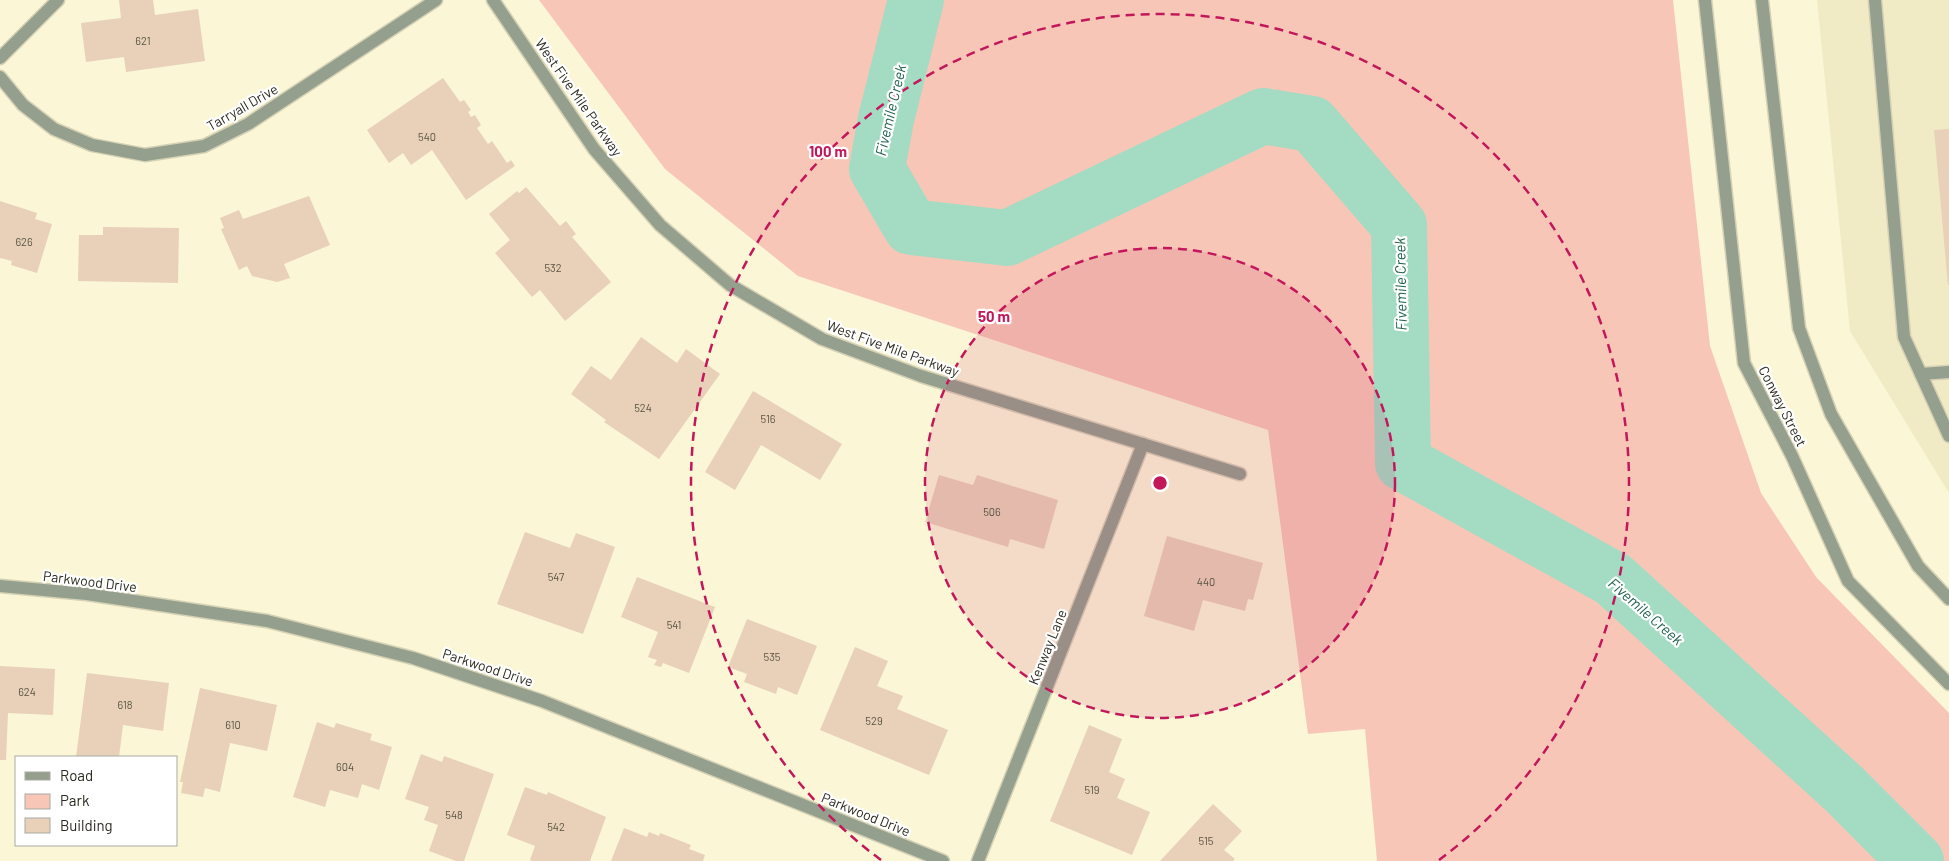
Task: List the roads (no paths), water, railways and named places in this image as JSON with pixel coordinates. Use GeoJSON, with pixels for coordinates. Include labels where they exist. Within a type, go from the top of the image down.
{"type":"FeatureCollection","features":[{"type":"Feature","properties":{"kind":"street"},"geometry":{"type":"LineString","coordinates":[[0,58],[58,0]]}},
{"type":"Feature","properties":{"kind":"street","name":"Tarryall Drive"},"geometry":{"type":"LineString","coordinates":[[0,77],[23,105],[54,129],[92,145],[145,154],[204,146],[248,124],[436,0]]}},
{"type":"Feature","properties":{"kind":"street","name":"West Five Mile Parkway"},"geometry":{"type":"LineString","coordinates":[[493,0],[594,149],[660,224],[730,285],[822,339],[921,376],[1240,474]]}},
{"type":"Feature","properties":{"kind":"street","name":"Conway Street"},"geometry":{"type":"LineString","coordinates":[[1705,0],[1744,363],[1792,456],[1848,581],[1949,684]]}},
{"type":"Feature","properties":{"kind":"street"},"geometry":{"type":"LineString","coordinates":[[1762,0],[1799,328],[1831,414],[1918,566],[1949,599]]}},
{"type":"Feature","properties":{"kind":"street"},"geometry":{"type":"LineString","coordinates":[[1875,0],[1904,337],[1949,436]]}},
{"type":"Feature","properties":{"kind":"street"},"geometry":{"type":"LineString","coordinates":[[1921,374],[1949,372]]}},
{"type":"Feature","properties":{"kind":"street","name":"Kenway Lane"},"geometry":{"type":"LineString","coordinates":[[978,861],[1144,444]]}},
{"type":"Feature","properties":{"kind":"street","name":"Parkwood Drive"},"geometry":{"type":"LineString","coordinates":[[0,586],[87,594],[268,621],[412,658],[542,701],[943,861]]}},
{"type":"Feature","properties":{"kind":"waterway","name":"Fivemile Creek"},"geometry":{"type":"LineString","coordinates":[[916,0],[886,119],[877,169],[911,227],[1007,238],[1263,116],[1312,124],[1399,225],[1403,463],[1613,579],[1844,789],[1916,861]]}}]}
